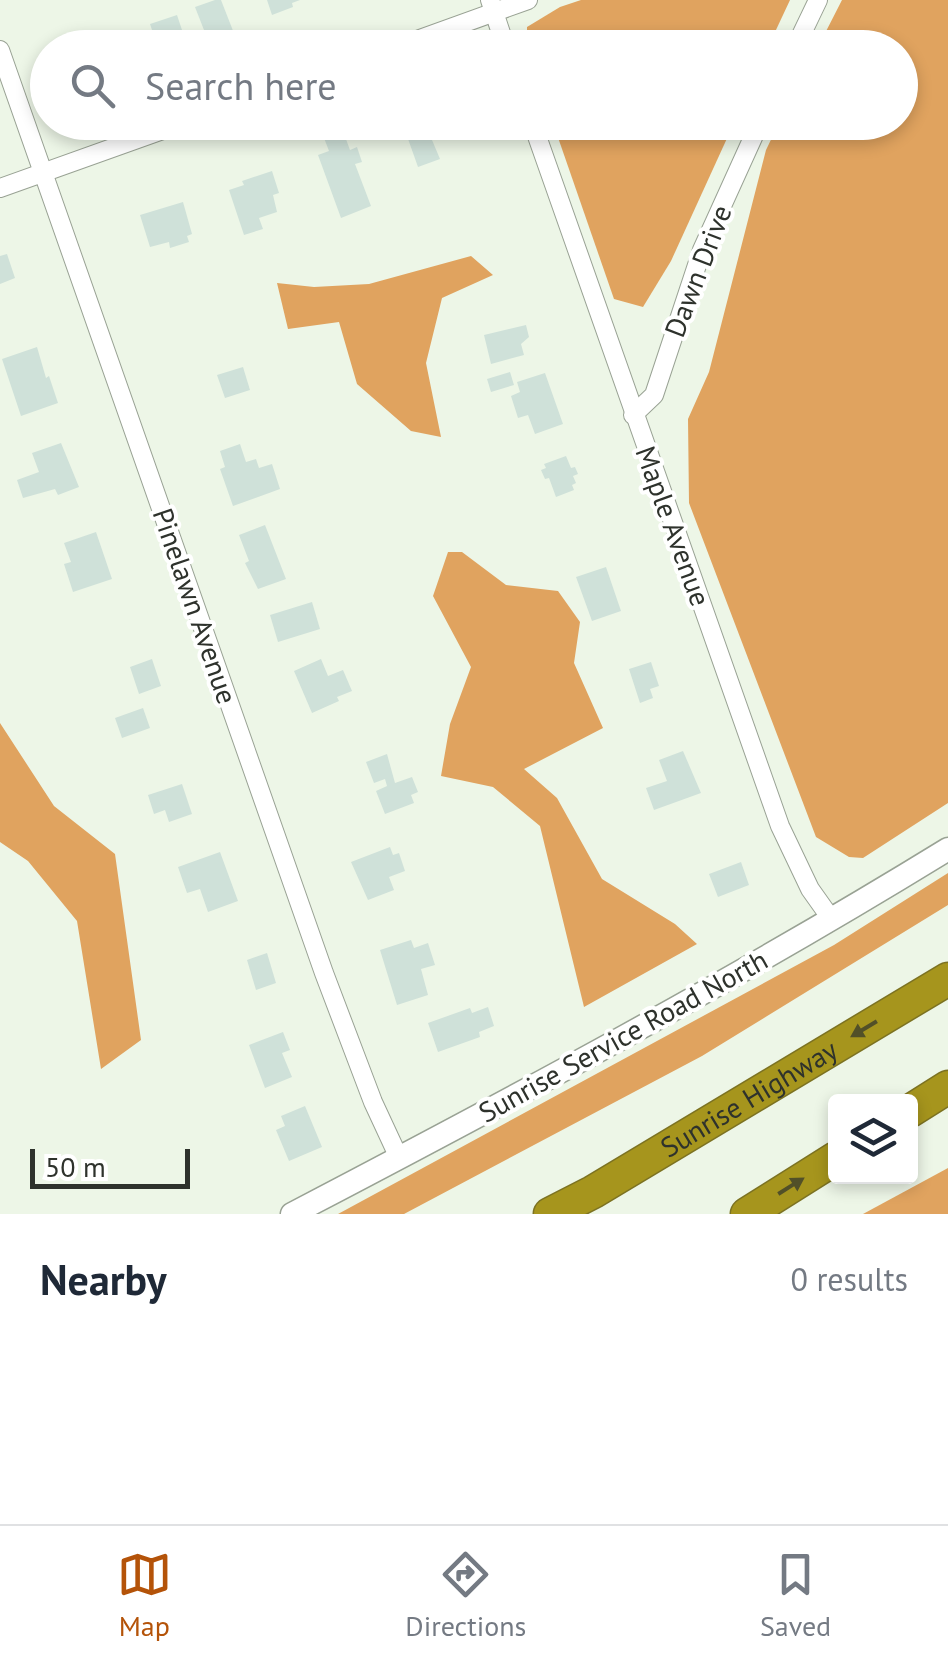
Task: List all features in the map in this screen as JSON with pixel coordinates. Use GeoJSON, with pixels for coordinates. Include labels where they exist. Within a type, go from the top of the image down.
{"type":"FeatureCollection","features":[{"type":"Feature","properties":{"kind":"highway","name":"Sunrise Highway"},"geometry":{"type":"LineString","coordinates":[[550,1214],[948,979]]}},
{"type":"Feature","properties":{"kind":"highway"},"geometry":{"type":"LineString","coordinates":[[918,1106],[948,1087]]}},
{"type":"Feature","properties":{"kind":"highway"},"geometry":{"type":"LineString","coordinates":[[747,1214],[828,1163]]}},
{"type":"Feature","properties":{"kind":"street"},"geometry":{"type":"LineString","coordinates":[[437,30],[492,6],[528,0]]}},
{"type":"Feature","properties":{"kind":"street"},"geometry":{"type":"LineString","coordinates":[[804,30],[818,0]]}},
{"type":"Feature","properties":{"kind":"street"},"geometry":{"type":"LineString","coordinates":[[492,6],[500,30]]}},
{"type":"Feature","properties":{"kind":"street","name":"Pinelawn Avenue"},"geometry":{"type":"LineString","coordinates":[[0,50],[30,134]]}},
{"type":"Feature","properties":{"kind":"street","name":"Pinelawn Avenue"},"geometry":{"type":"LineString","coordinates":[[32,140],[324,974],[399,1158]]}},
{"type":"Feature","properties":{"kind":"street"},"geometry":{"type":"LineString","coordinates":[[0,188],[135,140]]}},
{"type":"Feature","properties":{"kind":"street","name":"Maple Avenue"},"geometry":{"type":"LineString","coordinates":[[538,140],[780,826],[810,889],[832,920]]}},
{"type":"Feature","properties":{"kind":"street","name":"Dawn Drive"},"geometry":{"type":"LineString","coordinates":[[633,415],[654,395],[702,250],[752,140]]}},
{"type":"Feature","properties":{"kind":"street","name":"Sunrise Service Road North"},"geometry":{"type":"LineString","coordinates":[[292,1214],[832,920],[948,849]]}},
{"type":"Feature","properties":{"kind":"shaded area"},"geometry":{"type":"Polygon","coordinates":[[[581,0],[790,0],[776,30],[527,30],[560,7],[581,0]]]}},
{"type":"Feature","properties":{"kind":"shaded area"},"geometry":{"type":"Polygon","coordinates":[[[842,0],[948,0],[948,803],[863,858],[849,857],[816,837],[689,503],[688,419],[709,372],[771,140],[918,140],[918,30],[827,30],[842,0]]]}},
{"type":"Feature","properties":{"kind":"shaded area"},"geometry":{"type":"Polygon","coordinates":[[[559,140],[726,140],[671,261],[643,307],[614,299],[559,140]]]}},
{"type":"Feature","properties":{"kind":"shaded area"},"geometry":{"type":"Polygon","coordinates":[[[471,256],[493,275],[442,298],[426,363],[441,437],[411,431],[357,384],[339,322],[288,329],[277,283],[314,287],[369,284],[471,256]]]}},
{"type":"Feature","properties":{"kind":"shaded area"},"geometry":{"type":"Polygon","coordinates":[[[448,552],[462,552],[506,585],[558,591],[580,622],[574,663],[603,728],[524,769],[557,798],[602,879],[675,924],[697,944],[584,1007],[540,826],[493,787],[441,776],[450,724],[471,667],[433,596],[448,552]]]}},
{"type":"Feature","properties":{"kind":"shaded area"},"geometry":{"type":"Polygon","coordinates":[[[0,723],[54,806],[115,854],[141,1040],[101,1069],[77,921],[28,861],[0,842],[0,723]]]}},
{"type":"Feature","properties":{"kind":"shaded area"},"geometry":{"type":"Polygon","coordinates":[[[948,873],[948,905],[702,1056],[404,1214],[338,1214],[834,945],[948,873]]]}},
{"type":"Feature","properties":{"kind":"shaded area"},"geometry":{"type":"Polygon","coordinates":[[[948,1168],[948,1214],[863,1214],[948,1168]]]}},
{"type":"Feature","properties":{"kind":"building"},"geometry":{"type":"Polygon","coordinates":[[[221,0],[233,30],[204,30],[195,7],[221,0]]]}},
{"type":"Feature","properties":{"kind":"building"},"geometry":{"type":"Polygon","coordinates":[[[267,0],[300,0],[272,15],[267,0]]]}},
{"type":"Feature","properties":{"kind":"building"},"geometry":{"type":"Polygon","coordinates":[[[177,15],[182,30],[152,30],[150,24],[177,15]]]}},
{"type":"Feature","properties":{"kind":"building"},"geometry":{"type":"Polygon","coordinates":[[[325,140],[346,140],[350,150],[357,147],[362,162],[355,164],[371,206],[341,218],[318,155],[329,151],[325,140]]]}},
{"type":"Feature","properties":{"kind":"building"},"geometry":{"type":"Polygon","coordinates":[[[408,140],[432,140],[440,159],[418,167],[408,140]]]}},
{"type":"Feature","properties":{"kind":"building"},"geometry":{"type":"Polygon","coordinates":[[[272,171],[279,193],[273,195],[277,212],[259,218],[263,229],[244,235],[229,190],[272,171]]]}},
{"type":"Feature","properties":{"kind":"building"},"geometry":{"type":"Polygon","coordinates":[[[183,202],[192,234],[187,236],[189,242],[170,248],[169,242],[150,247],[140,215],[183,202]]]}},
{"type":"Feature","properties":{"kind":"building"},"geometry":{"type":"Polygon","coordinates":[[[7,254],[15,278],[0,284],[0,256],[7,254]]]}},
{"type":"Feature","properties":{"kind":"building"},"geometry":{"type":"Polygon","coordinates":[[[526,325],[529,337],[521,344],[524,355],[491,364],[484,335],[526,325]]]}},
{"type":"Feature","properties":{"kind":"building"},"geometry":{"type":"Polygon","coordinates":[[[37,347],[58,403],[21,416],[2,359],[37,347]]]}},
{"type":"Feature","properties":{"kind":"building"},"geometry":{"type":"Polygon","coordinates":[[[243,367],[250,390],[225,398],[217,375],[243,367]]]}},
{"type":"Feature","properties":{"kind":"building"},"geometry":{"type":"Polygon","coordinates":[[[510,372],[514,385],[491,392],[487,379],[510,372]]]}},
{"type":"Feature","properties":{"kind":"building"},"geometry":{"type":"Polygon","coordinates":[[[545,373],[563,424],[535,434],[528,415],[518,418],[511,396],[520,392],[517,382],[545,373]]]}},
{"type":"Feature","properties":{"kind":"building"},"geometry":{"type":"Polygon","coordinates":[[[61,443],[79,487],[58,495],[55,489],[23,498],[17,480],[39,472],[32,453],[61,443]]]}},
{"type":"Feature","properties":{"kind":"building"},"geometry":{"type":"Polygon","coordinates":[[[240,444],[246,462],[256,459],[259,468],[272,464],[280,489],[233,506],[220,469],[225,467],[220,451],[240,444]]]}},
{"type":"Feature","properties":{"kind":"building"},"geometry":{"type":"Polygon","coordinates":[[[566,456],[578,474],[573,476],[576,483],[572,485],[574,490],[556,497],[549,478],[545,479],[541,470],[546,468],[544,464],[566,456]]]}},
{"type":"Feature","properties":{"kind":"building"},"geometry":{"type":"Polygon","coordinates":[[[265,525],[286,579],[258,589],[245,563],[249,561],[239,535],[265,525]]]}},
{"type":"Feature","properties":{"kind":"building"},"geometry":{"type":"Polygon","coordinates":[[[96,532],[112,579],[73,592],[64,564],[71,562],[64,543],[96,532]]]}},
{"type":"Feature","properties":{"kind":"building"},"geometry":{"type":"Polygon","coordinates":[[[606,567],[621,611],[592,621],[576,577],[606,567]]]}},
{"type":"Feature","properties":{"kind":"building"},"geometry":{"type":"Polygon","coordinates":[[[312,602],[320,629],[278,642],[270,615],[312,602]]]}},
{"type":"Feature","properties":{"kind":"building"},"geometry":{"type":"Polygon","coordinates":[[[152,659],[161,686],[139,694],[130,667],[152,659]]]}},
{"type":"Feature","properties":{"kind":"building"},"geometry":{"type":"Polygon","coordinates":[[[321,659],[328,676],[343,670],[352,691],[312,713],[294,671],[321,659]]]}},
{"type":"Feature","properties":{"kind":"building"},"geometry":{"type":"Polygon","coordinates":[[[651,662],[659,686],[650,689],[653,698],[640,703],[629,669],[651,662]]]}},
{"type":"Feature","properties":{"kind":"building"},"geometry":{"type":"Polygon","coordinates":[[[143,708],[150,728],[122,738],[115,718],[143,708]]]}},
{"type":"Feature","properties":{"kind":"building"},"geometry":{"type":"Polygon","coordinates":[[[683,751],[701,793],[654,810],[646,788],[667,781],[659,760],[683,751]]]}},
{"type":"Feature","properties":{"kind":"building"},"geometry":{"type":"Polygon","coordinates":[[[387,754],[395,783],[412,777],[418,792],[411,795],[414,803],[385,814],[376,791],[387,786],[385,779],[374,783],[366,762],[387,754]]]}},
{"type":"Feature","properties":{"kind":"building"},"geometry":{"type":"Polygon","coordinates":[[[182,784],[192,814],[169,822],[165,810],[154,814],[148,795],[182,784]]]}},
{"type":"Feature","properties":{"kind":"building"},"geometry":{"type":"Polygon","coordinates":[[[390,847],[393,855],[399,853],[405,871],[389,877],[394,890],[368,900],[351,862],[390,847]]]}},
{"type":"Feature","properties":{"kind":"building"},"geometry":{"type":"Polygon","coordinates":[[[220,852],[238,901],[208,912],[200,889],[187,893],[178,867],[220,852]]]}},
{"type":"Feature","properties":{"kind":"building"},"geometry":{"type":"Polygon","coordinates":[[[741,862],[749,885],[718,897],[709,874],[741,862]]]}},
{"type":"Feature","properties":{"kind":"building"},"geometry":{"type":"Polygon","coordinates":[[[411,940],[414,948],[428,943],[435,965],[421,969],[428,995],[397,1005],[380,950],[411,940]]]}},
{"type":"Feature","properties":{"kind":"building"},"geometry":{"type":"Polygon","coordinates":[[[267,953],[276,983],[256,990],[247,960],[267,953]]]}},
{"type":"Feature","properties":{"kind":"building"},"geometry":{"type":"Polygon","coordinates":[[[488,1007],[494,1026],[479,1032],[480,1037],[438,1052],[428,1023],[470,1008],[472,1013],[488,1007]]]}},
{"type":"Feature","properties":{"kind":"building"},"geometry":{"type":"Polygon","coordinates":[[[283,1032],[290,1050],[282,1053],[292,1077],[265,1088],[249,1045],[283,1032]]]}},
{"type":"Feature","properties":{"kind":"building"},"geometry":{"type":"Polygon","coordinates":[[[305,1106],[322,1147],[289,1161],[276,1130],[285,1126],[281,1116],[305,1106]]]}}]}
